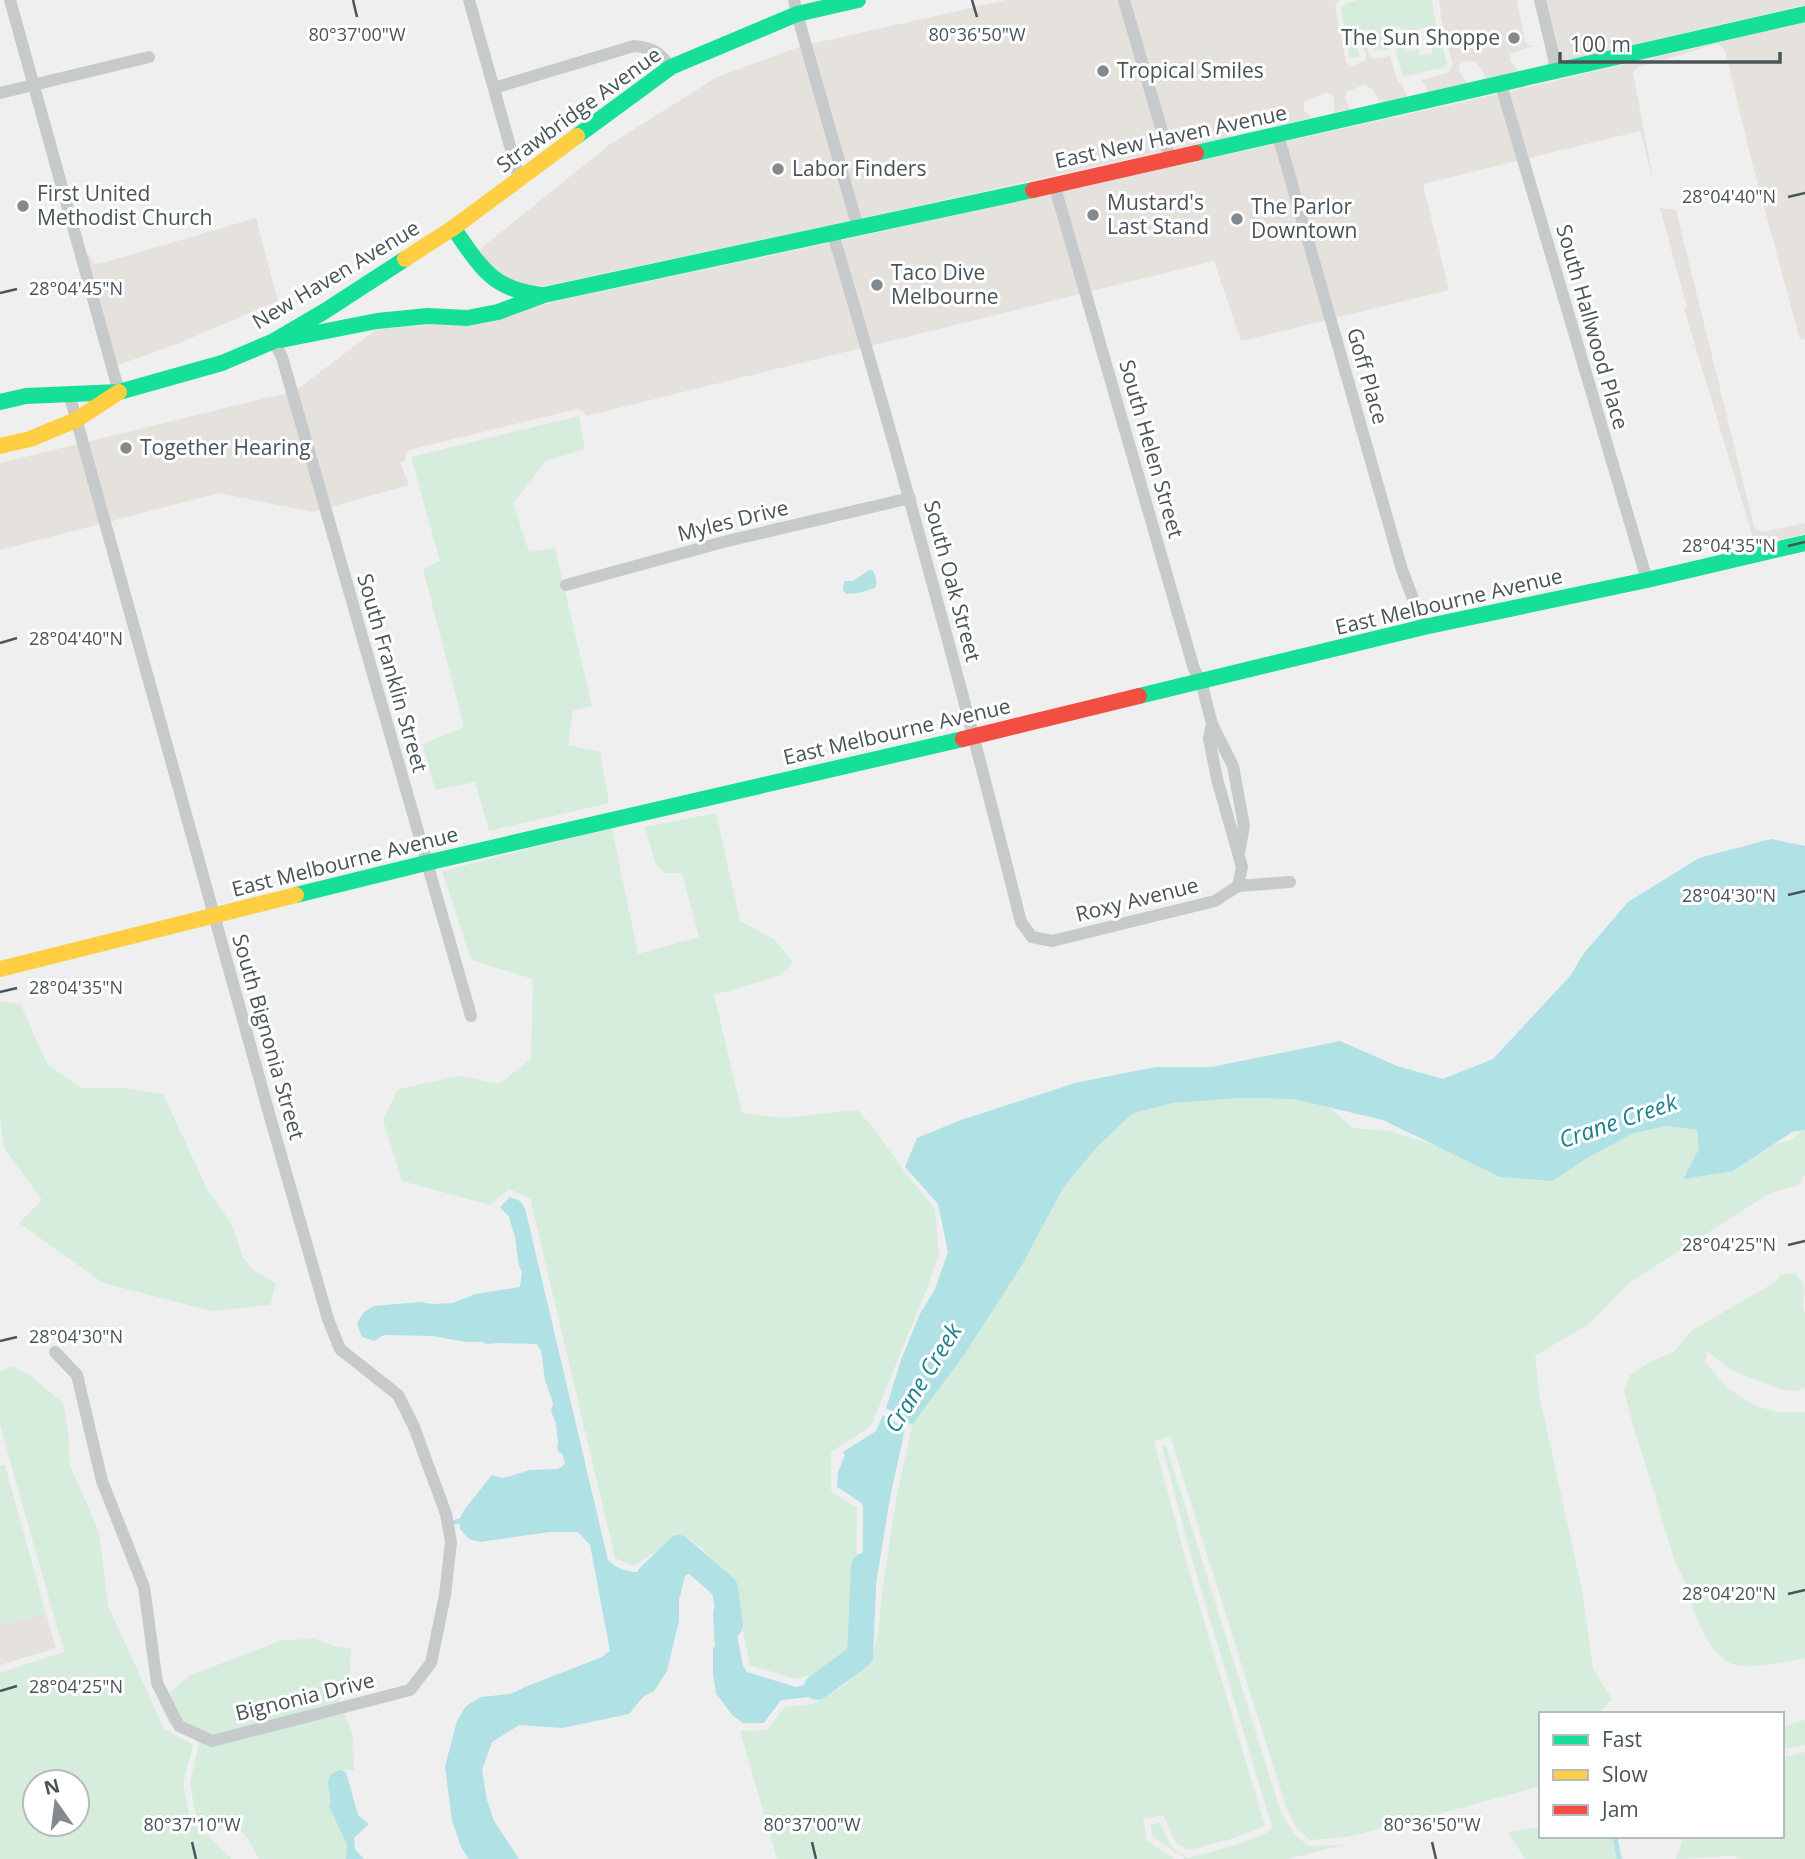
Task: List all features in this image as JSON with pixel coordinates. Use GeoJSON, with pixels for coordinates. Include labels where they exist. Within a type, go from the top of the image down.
{"type":"FeatureCollection","features":[{"type":"Feature","properties":{"kind":"street"},"geometry":{"type":"LineString","coordinates":[[10,0],[118,392]]}},
{"type":"Feature","properties":{"kind":"street"},"geometry":{"type":"LineString","coordinates":[[470,0],[519,178]]}},
{"type":"Feature","properties":{"kind":"street","name":"Strawbridge Avenue"},"geometry":{"type":"LineString","coordinates":[[453,228],[671,67],[796,7],[858,0]]}},
{"type":"Feature","properties":{"kind":"street"},"geometry":{"type":"LineString","coordinates":[[1124,0],[1170,159]]}},
{"type":"Feature","properties":{"kind":"street"},"geometry":{"type":"LineString","coordinates":[[1540,0],[1557,71]]}},
{"type":"Feature","properties":{"kind":"street"},"geometry":{"type":"LineString","coordinates":[[796,7],[858,228]]}},
{"type":"Feature","properties":{"kind":"street","name":"East New Haven Avenue"},"geometry":{"type":"LineString","coordinates":[[274,341],[377,321],[428,316],[467,318],[498,312],[544,295],[1278,135],[1805,14]]}},
{"type":"Feature","properties":{"kind":"street"},"geometry":{"type":"LineString","coordinates":[[494,88],[634,46],[648,47],[660,53],[671,67]]}},
{"type":"Feature","properties":{"kind":"street"},"geometry":{"type":"LineString","coordinates":[[0,93],[149,57]]}},
{"type":"Feature","properties":{"kind":"street","name":"South Hallwood Place"},"geometry":{"type":"LineString","coordinates":[[1501,85],[1647,580]]}},
{"type":"Feature","properties":{"kind":"street","name":"Goff Place"},"geometry":{"type":"LineString","coordinates":[[1278,135],[1402,570],[1424,626]]}},
{"type":"Feature","properties":{"kind":"street","name":"South Helen Street"},"geometry":{"type":"LineString","coordinates":[[1054,184],[1194,669],[1201,681],[1212,724],[1209,738],[1217,779],[1242,867],[1238,886]]}},
{"type":"Feature","properties":{"kind":"street","name":"East New Haven Avenue"},"geometry":{"type":"LineString","coordinates":[[453,228],[487,274],[518,292],[544,295]]}},
{"type":"Feature","properties":{"kind":"street","name":"New Haven Avenue"},"geometry":{"type":"LineString","coordinates":[[0,402],[26,396],[118,392],[222,363],[274,341],[453,228]]}},
{"type":"Feature","properties":{"kind":"street","name":"South Oak Street"},"geometry":{"type":"LineString","coordinates":[[833,234],[910,498],[1021,922],[1032,937]]}},
{"type":"Feature","properties":{"kind":"street","name":"South Franklin Street"},"geometry":{"type":"LineString","coordinates":[[274,341],[282,357],[471,1016]]}},
{"type":"Feature","properties":{"kind":"street","name":"New Haven Avenue"},"geometry":{"type":"LineString","coordinates":[[0,446],[30,439],[76,420],[118,392]]}},
{"type":"Feature","properties":{"kind":"street","name":"South Bignonia Street"},"geometry":{"type":"LineString","coordinates":[[69,393],[329,1321],[340,1349],[398,1395],[414,1427],[446,1514],[451,1542],[447,1582],[430,1663]]}},
{"type":"Feature","properties":{"kind":"street","name":"Myles Drive"},"geometry":{"type":"LineString","coordinates":[[565,584],[727,541],[910,498]]}},
{"type":"Feature","properties":{"kind":"street","name":"East Melbourne Avenue"},"geometry":{"type":"LineString","coordinates":[[0,969],[426,863],[974,736],[1424,626],[1647,580],[1805,542]]}},
{"type":"Feature","properties":{"kind":"street","name":"Roxy Avenue"},"geometry":{"type":"LineString","coordinates":[[1032,937],[1052,941],[1215,901],[1238,886],[1290,882]]}},
{"type":"Feature","properties":{"kind":"street","name":"Bignonia Drive"},"geometry":{"type":"LineString","coordinates":[[55,1352],[77,1375],[102,1481],[144,1587],[157,1683],[178,1726],[212,1741],[410,1690],[430,1663]]}},
{"type":"Feature","properties":{"kind":"shaded area"},"geometry":{"type":"Polygon","coordinates":[[[1006,0],[1339,0],[1335,6],[1346,63],[1352,66],[1365,61],[1361,37],[1364,37],[1370,57],[1375,59],[1390,56],[1398,82],[1402,84],[1407,97],[1379,103],[1371,88],[1364,85],[1346,92],[1345,98],[1350,110],[1334,113],[1334,98],[1325,93],[1304,102],[1304,110],[1312,118],[1270,127],[1260,113],[1253,111],[1227,119],[1226,127],[1233,136],[543,286],[519,284],[506,277],[492,268],[479,250],[609,145],[717,77],[802,46],[1006,0]]]}},
{"type":"Feature","properties":{"kind":"shaded area"},"geometry":{"type":"Polygon","coordinates":[[[1439,0],[1517,0],[1525,41],[1534,46],[1511,53],[1510,61],[1519,72],[1485,79],[1475,61],[1463,62],[1459,71],[1467,83],[1427,92],[1421,80],[1448,73],[1453,65],[1439,0]]]}},
{"type":"Feature","properties":{"kind":"shaded area"},"geometry":{"type":"Polygon","coordinates":[[[1540,0],[1805,0],[1805,5],[1546,65],[1548,60],[1540,0]]]}},
{"type":"Feature","properties":{"kind":"shaded area"},"geometry":{"type":"Polygon","coordinates":[[[1805,22],[1805,339],[1800,340],[1725,50],[1716,44],[1637,68],[1633,72],[1654,183],[1640,131],[1423,184],[1449,290],[1241,341],[1214,261],[586,416],[583,411],[577,409],[409,450],[405,461],[400,462],[409,485],[313,512],[219,493],[0,550],[0,463],[295,391],[377,329],[429,325],[468,326],[552,302],[835,242],[1503,93],[1805,22]]]}},
{"type":"Feature","properties":{"kind":"shaded area"},"geometry":{"type":"Polygon","coordinates":[[[1660,208],[1676,210],[1754,526],[1762,532],[1805,523],[1805,534],[1755,545],[1684,309],[1687,308],[1660,208]]]}},
{"type":"Feature","properties":{"kind":"shaded area"},"geometry":{"type":"Polygon","coordinates":[[[256,218],[278,301],[177,344],[115,366],[79,257],[89,254],[93,263],[99,264],[256,218]]]}},
{"type":"Feature","properties":{"kind":"shaded area"},"geometry":{"type":"Polygon","coordinates":[[[46,1614],[56,1648],[0,1665],[0,1625],[46,1614]]]}},
{"type":"Feature","properties":{"kind":"green space"},"geometry":{"type":"Polygon","coordinates":[[[1358,0],[1432,0],[1447,64],[1445,67],[1403,77],[1395,49],[1401,47],[1401,43],[1405,52],[1418,49],[1420,55],[1433,53],[1431,26],[1403,33],[1400,26],[1383,30],[1389,49],[1374,51],[1368,29],[1353,32],[1360,57],[1350,58],[1341,8],[1346,3],[1358,0]]]}},
{"type":"Feature","properties":{"kind":"green space"},"geometry":{"type":"Polygon","coordinates":[[[579,416],[585,449],[546,461],[513,503],[529,552],[555,548],[592,706],[573,711],[568,745],[600,752],[609,803],[489,831],[475,782],[435,790],[423,744],[464,727],[423,569],[440,561],[411,457],[579,416]]]}},
{"type":"Feature","properties":{"kind":"green space"},"geometry":{"type":"Polygon","coordinates":[[[716,813],[740,921],[774,939],[793,962],[779,976],[714,995],[742,1113],[784,1118],[857,1110],[935,1209],[939,1254],[871,1426],[831,1452],[831,1491],[857,1508],[856,1651],[824,1672],[795,1679],[750,1665],[736,1595],[718,1564],[691,1539],[653,1553],[634,1566],[615,1558],[530,1198],[509,1189],[490,1205],[402,1181],[383,1120],[398,1089],[460,1076],[499,1084],[531,1059],[533,979],[471,960],[442,871],[612,828],[638,954],[699,937],[682,873],[665,873],[656,865],[645,827],[716,813]]]}},
{"type":"Feature","properties":{"kind":"green space"},"geometry":{"type":"Polygon","coordinates":[[[0,1001],[21,1005],[47,1064],[81,1088],[122,1088],[163,1094],[207,1189],[229,1220],[242,1256],[253,1270],[276,1283],[270,1305],[212,1311],[103,1283],[19,1223],[42,1200],[4,1148],[0,1117],[0,1001]]]}},
{"type":"Feature","properties":{"kind":"green space"},"geometry":{"type":"Polygon","coordinates":[[[1242,1098],[1293,1099],[1330,1108],[1353,1128],[1389,1131],[1443,1148],[1500,1177],[1551,1181],[1634,1133],[1667,1126],[1697,1130],[1699,1149],[1683,1178],[1733,1171],[1775,1144],[1791,1140],[1805,1129],[1805,1174],[1799,1185],[1770,1193],[1629,1283],[1589,1324],[1535,1356],[1539,1394],[1582,1590],[1593,1669],[1612,1699],[1601,1712],[1539,1712],[1539,1787],[1347,1837],[1310,1840],[1297,1829],[1287,1810],[1170,1436],[1154,1441],[1185,1557],[1265,1826],[1231,1839],[1188,1850],[1176,1843],[1163,1815],[1143,1819],[1147,1841],[1174,1859],[777,1859],[740,1731],[767,1730],[784,1707],[812,1704],[837,1690],[870,1665],[878,1633],[896,1500],[912,1425],[964,1355],[1022,1265],[1063,1188],[1098,1146],[1133,1113],[1173,1103],[1242,1098]]]}},
{"type":"Feature","properties":{"kind":"green space"},"geometry":{"type":"Polygon","coordinates":[[[1796,1273],[1804,1286],[1805,1388],[1795,1391],[1781,1389],[1733,1371],[1708,1352],[1705,1362],[1726,1387],[1754,1405],[1776,1412],[1805,1412],[1805,1658],[1767,1665],[1737,1665],[1730,1663],[1717,1652],[1698,1621],[1684,1579],[1676,1565],[1624,1390],[1630,1375],[1651,1361],[1674,1352],[1691,1331],[1775,1282],[1780,1275],[1796,1273]]]}},
{"type":"Feature","properties":{"kind":"green space"},"geometry":{"type":"Polygon","coordinates":[[[11,1366],[28,1374],[63,1403],[70,1465],[99,1532],[108,1605],[164,1729],[193,1745],[183,1783],[190,1819],[232,1859],[0,1859],[0,1673],[64,1652],[0,1425],[0,1372],[11,1366]]]}},
{"type":"Feature","properties":{"kind":"green space"},"geometry":{"type":"Polygon","coordinates":[[[1166,1445],[1281,1813],[1294,1834],[1309,1846],[1343,1845],[1288,1859],[1186,1859],[1153,1837],[1150,1825],[1160,1823],[1172,1848],[1188,1858],[1233,1846],[1267,1833],[1272,1827],[1191,1556],[1162,1446],[1166,1445]]]}},
{"type":"Feature","properties":{"kind":"green space"},"geometry":{"type":"Polygon","coordinates":[[[5,1465],[46,1614],[0,1625],[0,1466],[5,1465]]]}},
{"type":"Feature","properties":{"kind":"green space"},"geometry":{"type":"Polygon","coordinates":[[[315,1639],[337,1647],[351,1648],[350,1673],[339,1701],[353,1735],[354,1770],[341,1770],[329,1808],[347,1844],[346,1859],[259,1859],[249,1840],[231,1819],[215,1834],[196,1816],[190,1783],[199,1744],[196,1739],[169,1724],[159,1702],[189,1676],[282,1640],[315,1639]]]}},
{"type":"Feature","properties":{"kind":"green space"},"geometry":{"type":"Polygon","coordinates":[[[1805,1720],[1805,1745],[1784,1750],[1784,1726],[1805,1720]]]}},
{"type":"Feature","properties":{"kind":"green space"},"geometry":{"type":"Polygon","coordinates":[[[1805,1752],[1805,1859],[1741,1859],[1734,1856],[1676,1859],[1683,1838],[1784,1838],[1784,1757],[1805,1752]]]}},
{"type":"Feature","properties":{"kind":"green space"},"geometry":{"type":"Polygon","coordinates":[[[1539,1827],[1539,1838],[1614,1838],[1623,1859],[1525,1859],[1508,1832],[1539,1827]]]}},
{"type":"Feature","properties":{"kind":"water"},"geometry":{"type":"Polygon","coordinates":[[[869,570],[873,571],[876,577],[875,588],[846,594],[843,590],[844,581],[853,581],[869,570]]]}},
{"type":"Feature","properties":{"kind":"water"},"geometry":{"type":"Polygon","coordinates":[[[1771,839],[1805,846],[1805,1130],[1792,1132],[1733,1171],[1683,1179],[1699,1149],[1697,1130],[1667,1126],[1634,1133],[1552,1181],[1500,1177],[1383,1120],[1293,1099],[1241,1098],[1173,1103],[1133,1113],[1098,1146],[1063,1188],[1022,1265],[964,1355],[912,1425],[886,1408],[902,1357],[920,1314],[935,1289],[948,1252],[938,1204],[905,1167],[917,1138],[961,1120],[1075,1083],[1156,1067],[1212,1067],[1340,1041],[1397,1066],[1443,1079],[1493,1059],[1570,976],[1584,953],[1628,902],[1699,858],[1771,839]]]}},
{"type":"Feature","properties":{"kind":"water"},"geometry":{"type":"Polygon","coordinates":[[[510,1197],[520,1201],[525,1208],[608,1560],[616,1567],[648,1572],[661,1558],[690,1547],[714,1569],[730,1598],[743,1666],[747,1672],[796,1687],[828,1679],[861,1656],[863,1506],[837,1487],[838,1472],[845,1455],[843,1452],[876,1431],[883,1415],[905,1428],[890,1498],[876,1583],[872,1632],[865,1660],[810,1697],[781,1700],[764,1723],[743,1723],[732,1715],[716,1693],[713,1674],[715,1592],[712,1575],[704,1571],[685,1576],[679,1600],[679,1621],[667,1671],[654,1691],[644,1696],[629,1714],[562,1728],[519,1725],[492,1742],[482,1770],[487,1800],[494,1821],[519,1859],[469,1859],[462,1849],[452,1821],[445,1766],[457,1721],[466,1706],[481,1697],[511,1694],[602,1657],[610,1651],[590,1545],[578,1532],[550,1532],[480,1542],[469,1539],[460,1529],[460,1518],[464,1510],[492,1475],[501,1478],[530,1470],[558,1469],[565,1464],[562,1453],[557,1448],[556,1424],[551,1411],[553,1403],[537,1344],[487,1344],[432,1336],[384,1335],[374,1341],[362,1337],[357,1323],[364,1312],[374,1306],[420,1302],[452,1303],[476,1294],[520,1287],[522,1272],[515,1237],[509,1217],[500,1207],[510,1197]]]}},
{"type":"Feature","properties":{"kind":"water"},"geometry":{"type":"Polygon","coordinates":[[[341,1770],[346,1772],[358,1815],[369,1824],[354,1838],[355,1849],[364,1859],[346,1859],[347,1844],[329,1807],[328,1781],[330,1776],[341,1770]]]}},
{"type":"Feature","properties":{"kind":"waterway"},"geometry":{"type":"LineString","coordinates":[[455,1522],[466,1519]]}},
{"type":"Feature","properties":{"kind":"waterway","name":"Crane Creek"},"geometry":{"type":"LineString","coordinates":[[649,1577],[679,1548],[725,1588],[730,1625]]}},
{"type":"Feature","properties":{"kind":"waterway","name":"Crane Creek"},"geometry":{"type":"LineString","coordinates":[[817,1687],[860,1656],[864,1566]]}},
{"type":"Feature","properties":{"kind":"waterway"},"geometry":{"type":"LineString","coordinates":[[1615,1838],[1619,1859]]}},
{"type":"Feature","properties":{"kind":"traffic: fast"},"geometry":{"type":"LineString","coordinates":[[577,136],[671,67],[797,14],[858,0]]}},
{"type":"Feature","properties":{"kind":"traffic: fast"},"geometry":{"type":"LineString","coordinates":[[1196,153],[1805,14]]}},
{"type":"Feature","properties":{"kind":"traffic: fast"},"geometry":{"type":"LineString","coordinates":[[281,340],[377,321],[428,316],[467,318],[498,312],[544,295],[1033,190]]}},
{"type":"Feature","properties":{"kind":"traffic: fast"},"geometry":{"type":"LineString","coordinates":[[453,228],[488,274],[510,287],[541,295]]}},
{"type":"Feature","properties":{"kind":"traffic: fast"},"geometry":{"type":"LineString","coordinates":[[0,402],[26,396],[119,392],[222,363],[274,341],[405,259]]}},
{"type":"Feature","properties":{"kind":"traffic: fast"},"geometry":{"type":"LineString","coordinates":[[1139,696],[1424,627],[1647,580],[1805,543]]}},
{"type":"Feature","properties":{"kind":"traffic: fast"},"geometry":{"type":"LineString","coordinates":[[296,895],[963,739]]}},
{"type":"Feature","properties":{"kind":"traffic: slow"},"geometry":{"type":"LineString","coordinates":[[405,259],[453,228],[577,136]]}},
{"type":"Feature","properties":{"kind":"traffic: slow"},"geometry":{"type":"LineString","coordinates":[[0,446],[30,439],[76,420],[119,392]]}},
{"type":"Feature","properties":{"kind":"traffic: slow"},"geometry":{"type":"LineString","coordinates":[[0,969],[296,895]]}},
{"type":"Feature","properties":{"kind":"traffic: jam"},"geometry":{"type":"LineString","coordinates":[[1033,190],[1196,153]]}},
{"type":"Feature","properties":{"kind":"traffic: jam"},"geometry":{"type":"LineString","coordinates":[[963,739],[1139,696]]}},
{"type":"Feature","properties":{"kind":"place","name":"The Sun Shoppe"},"geometry":{"type":"Point","coordinates":[1514,38]}},
{"type":"Feature","properties":{"kind":"place","name":"Tropical Smiles"},"geometry":{"type":"Point","coordinates":[1103,71]}},
{"type":"Feature","properties":{"kind":"place","name":"Labor Finders"},"geometry":{"type":"Point","coordinates":[778,169]}},
{"type":"Feature","properties":{"kind":"place","name":"First United Methodist Church"},"geometry":{"type":"Point","coordinates":[23,206]}},
{"type":"Feature","properties":{"kind":"place","name":"Mustard's Last Stand"},"geometry":{"type":"Point","coordinates":[1093,215]}},
{"type":"Feature","properties":{"kind":"place","name":"The Parlor Downtown"},"geometry":{"type":"Point","coordinates":[1237,219]}},
{"type":"Feature","properties":{"kind":"place","name":"Taco Dive Melbourne"},"geometry":{"type":"Point","coordinates":[877,285]}},
{"type":"Feature","properties":{"kind":"place","name":"Together Hearing"},"geometry":{"type":"Point","coordinates":[126,448]}}]}
